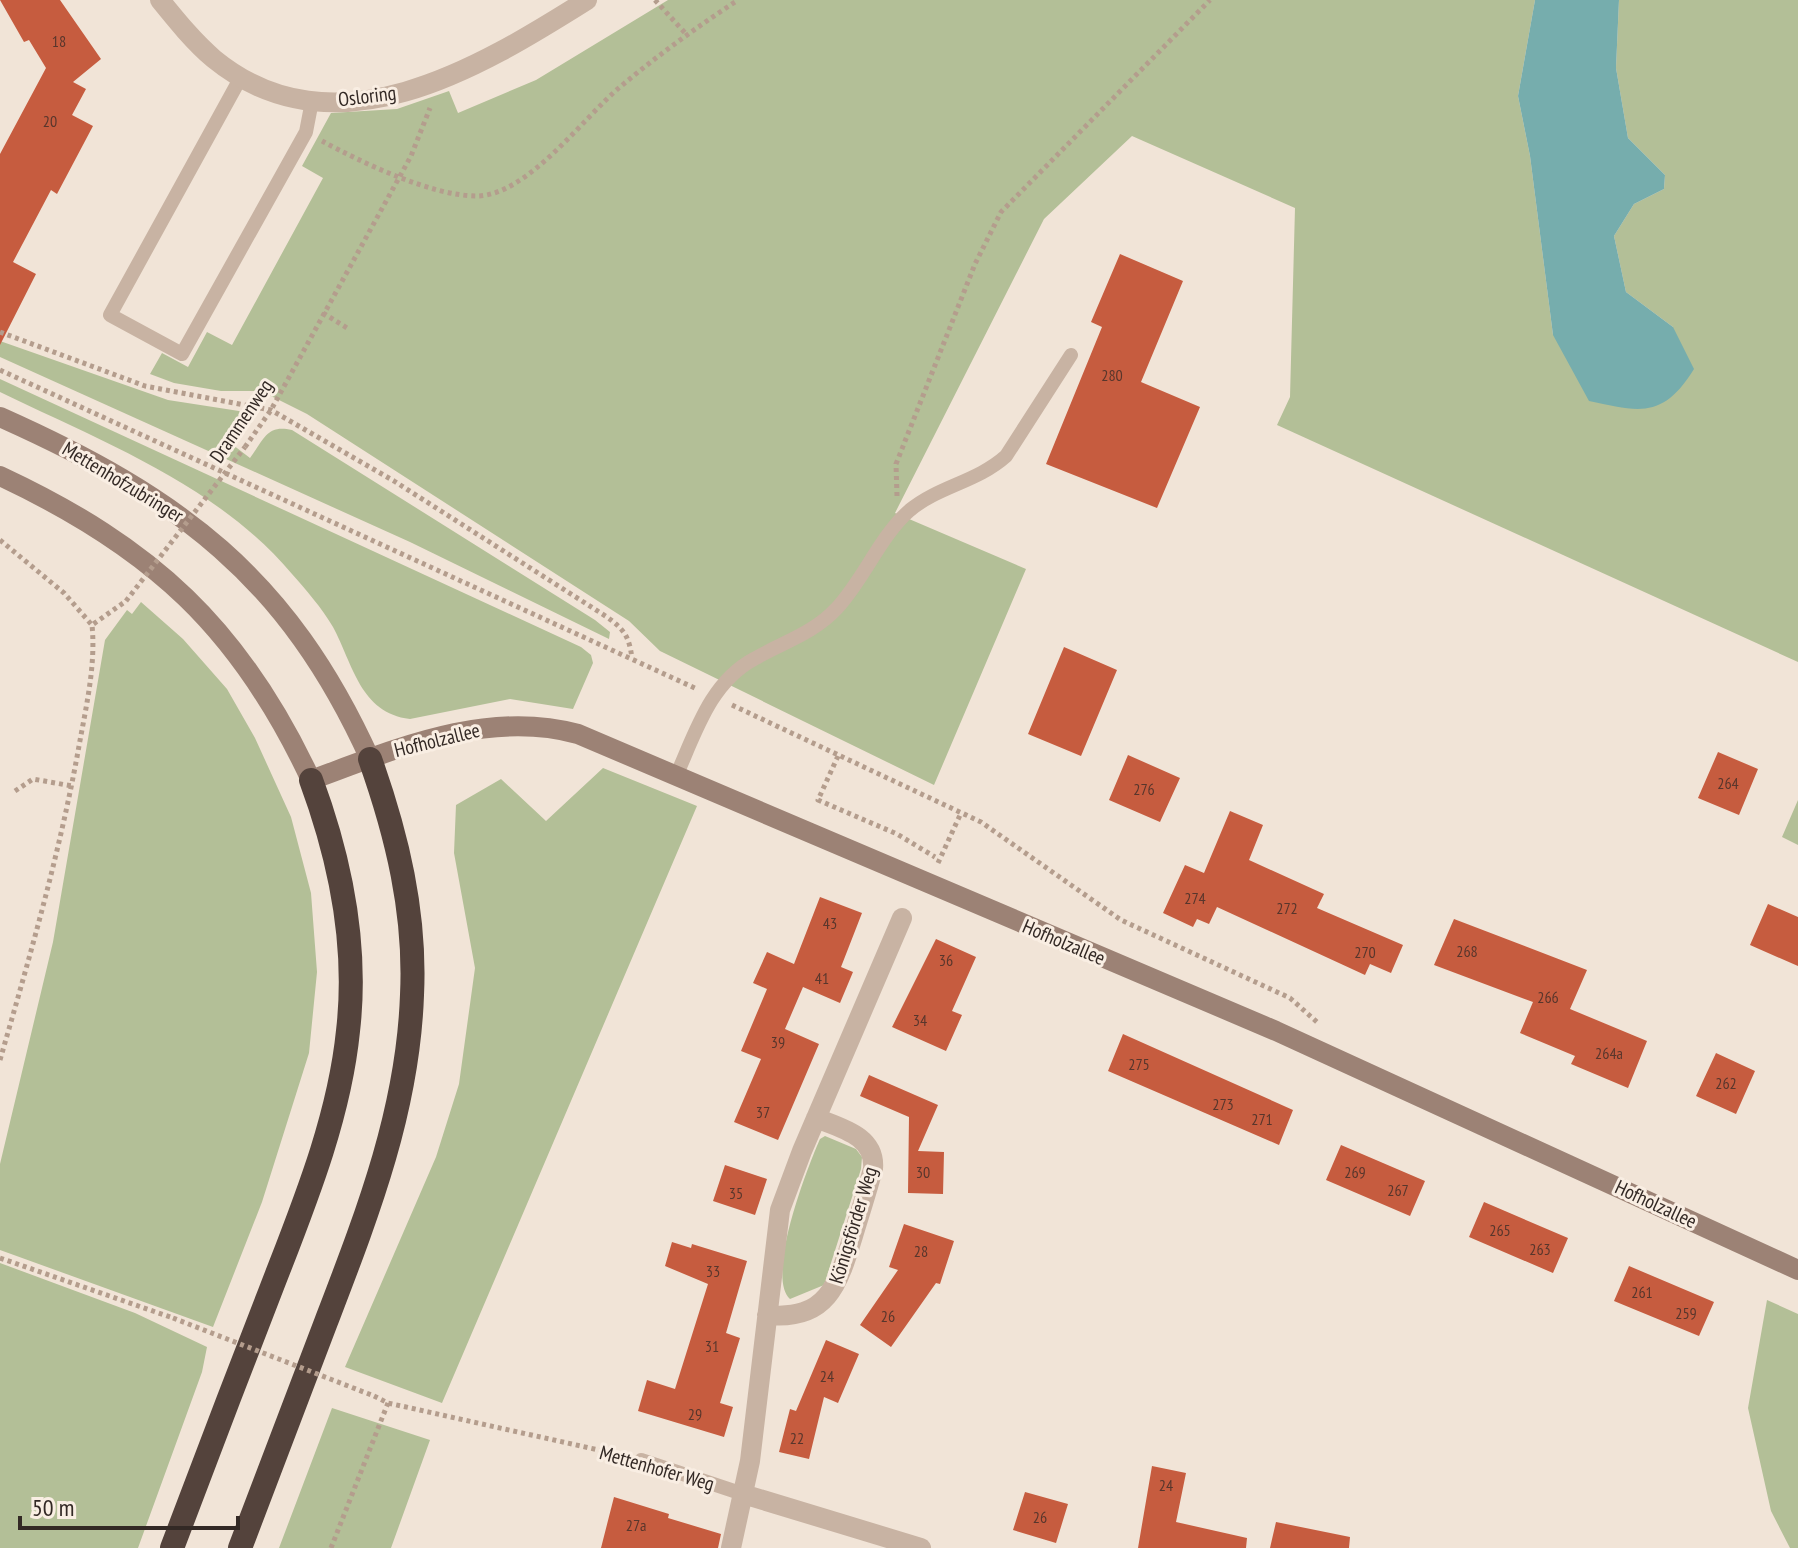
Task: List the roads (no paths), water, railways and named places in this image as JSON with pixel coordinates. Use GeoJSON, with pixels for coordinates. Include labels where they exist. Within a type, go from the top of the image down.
{"type":"FeatureCollection","features":[{"type":"Feature","properties":{"kind":"highway"},"geometry":{"type":"LineString","coordinates":[[240,1548],[361,1232],[389,1146],[404,1082],[412,995],[410,922],[396,840],[370,759]]}},
{"type":"Feature","properties":{"kind":"highway"},"geometry":{"type":"LineString","coordinates":[[172,1548],[299,1216],[324,1140],[343,1066],[351,996],[349,928],[340,871],[311,780]]}},
{"type":"Feature","properties":{"kind":"street","name":"Osloring"},"geometry":{"type":"LineString","coordinates":[[160,0],[215,59],[241,77],[312,101],[381,99],[435,83],[505,50],[587,0]]}},
{"type":"Feature","properties":{"kind":"street","name":"Mettenhofzubringer"},"geometry":{"type":"LineString","coordinates":[[0,417],[117,474],[190,522],[225,552],[259,584],[312,650],[370,759]]}},
{"type":"Feature","properties":{"kind":"street"},"geometry":{"type":"LineString","coordinates":[[0,476],[100,529],[147,562],[198,607],[262,686],[311,780]]}},
{"type":"Feature","properties":{"kind":"street","name":"Hofholzallee"},"geometry":{"type":"LineString","coordinates":[[311,780],[461,732],[532,725],[578,734],[1276,1031],[1798,1270]]}},
{"type":"Feature","properties":{"kind":"street"},"geometry":{"type":"LineString","coordinates":[[731,1548],[750,1461],[780,1210],[902,918]]}},
{"type":"Feature","properties":{"kind":"street","name":"Königsförder Weg"},"geometry":{"type":"LineString","coordinates":[[767,1315],[799,1314],[816,1306],[836,1287],[873,1169],[873,1154],[863,1140],[816,1118]]}},
{"type":"Feature","properties":{"kind":"street","name":"Mettenhofer Weg"},"geometry":{"type":"LineString","coordinates":[[743,1494],[921,1548]]}},
{"type":"Feature","properties":{"kind":"lane"},"geometry":{"type":"LineString","coordinates":[[241,77],[110,315],[182,354],[306,132],[312,101]]}},
{"type":"Feature","properties":{"kind":"lane"},"geometry":{"type":"LineString","coordinates":[[677,774],[713,696],[734,672],[825,620],[856,586],[908,512],[930,496],[991,469],[1006,456],[1071,355]]}},
{"type":"Feature","properties":{"kind":"lane","name":"Mettenhofer Weg"},"geometry":{"type":"LineString","coordinates":[[641,1460],[743,1494]]}},
{"type":"Feature","properties":{"kind":"water"},"geometry":{"type":"Polygon","coordinates":[[[1535,0],[1619,0],[1616,68],[1628,138],[1665,175],[1664,189],[1634,204],[1614,236],[1626,292],[1673,327],[1694,369],[1672,397],[1649,408],[1623,408],[1589,401],[1553,335],[1530,156],[1518,96],[1535,0]]]}}]}
